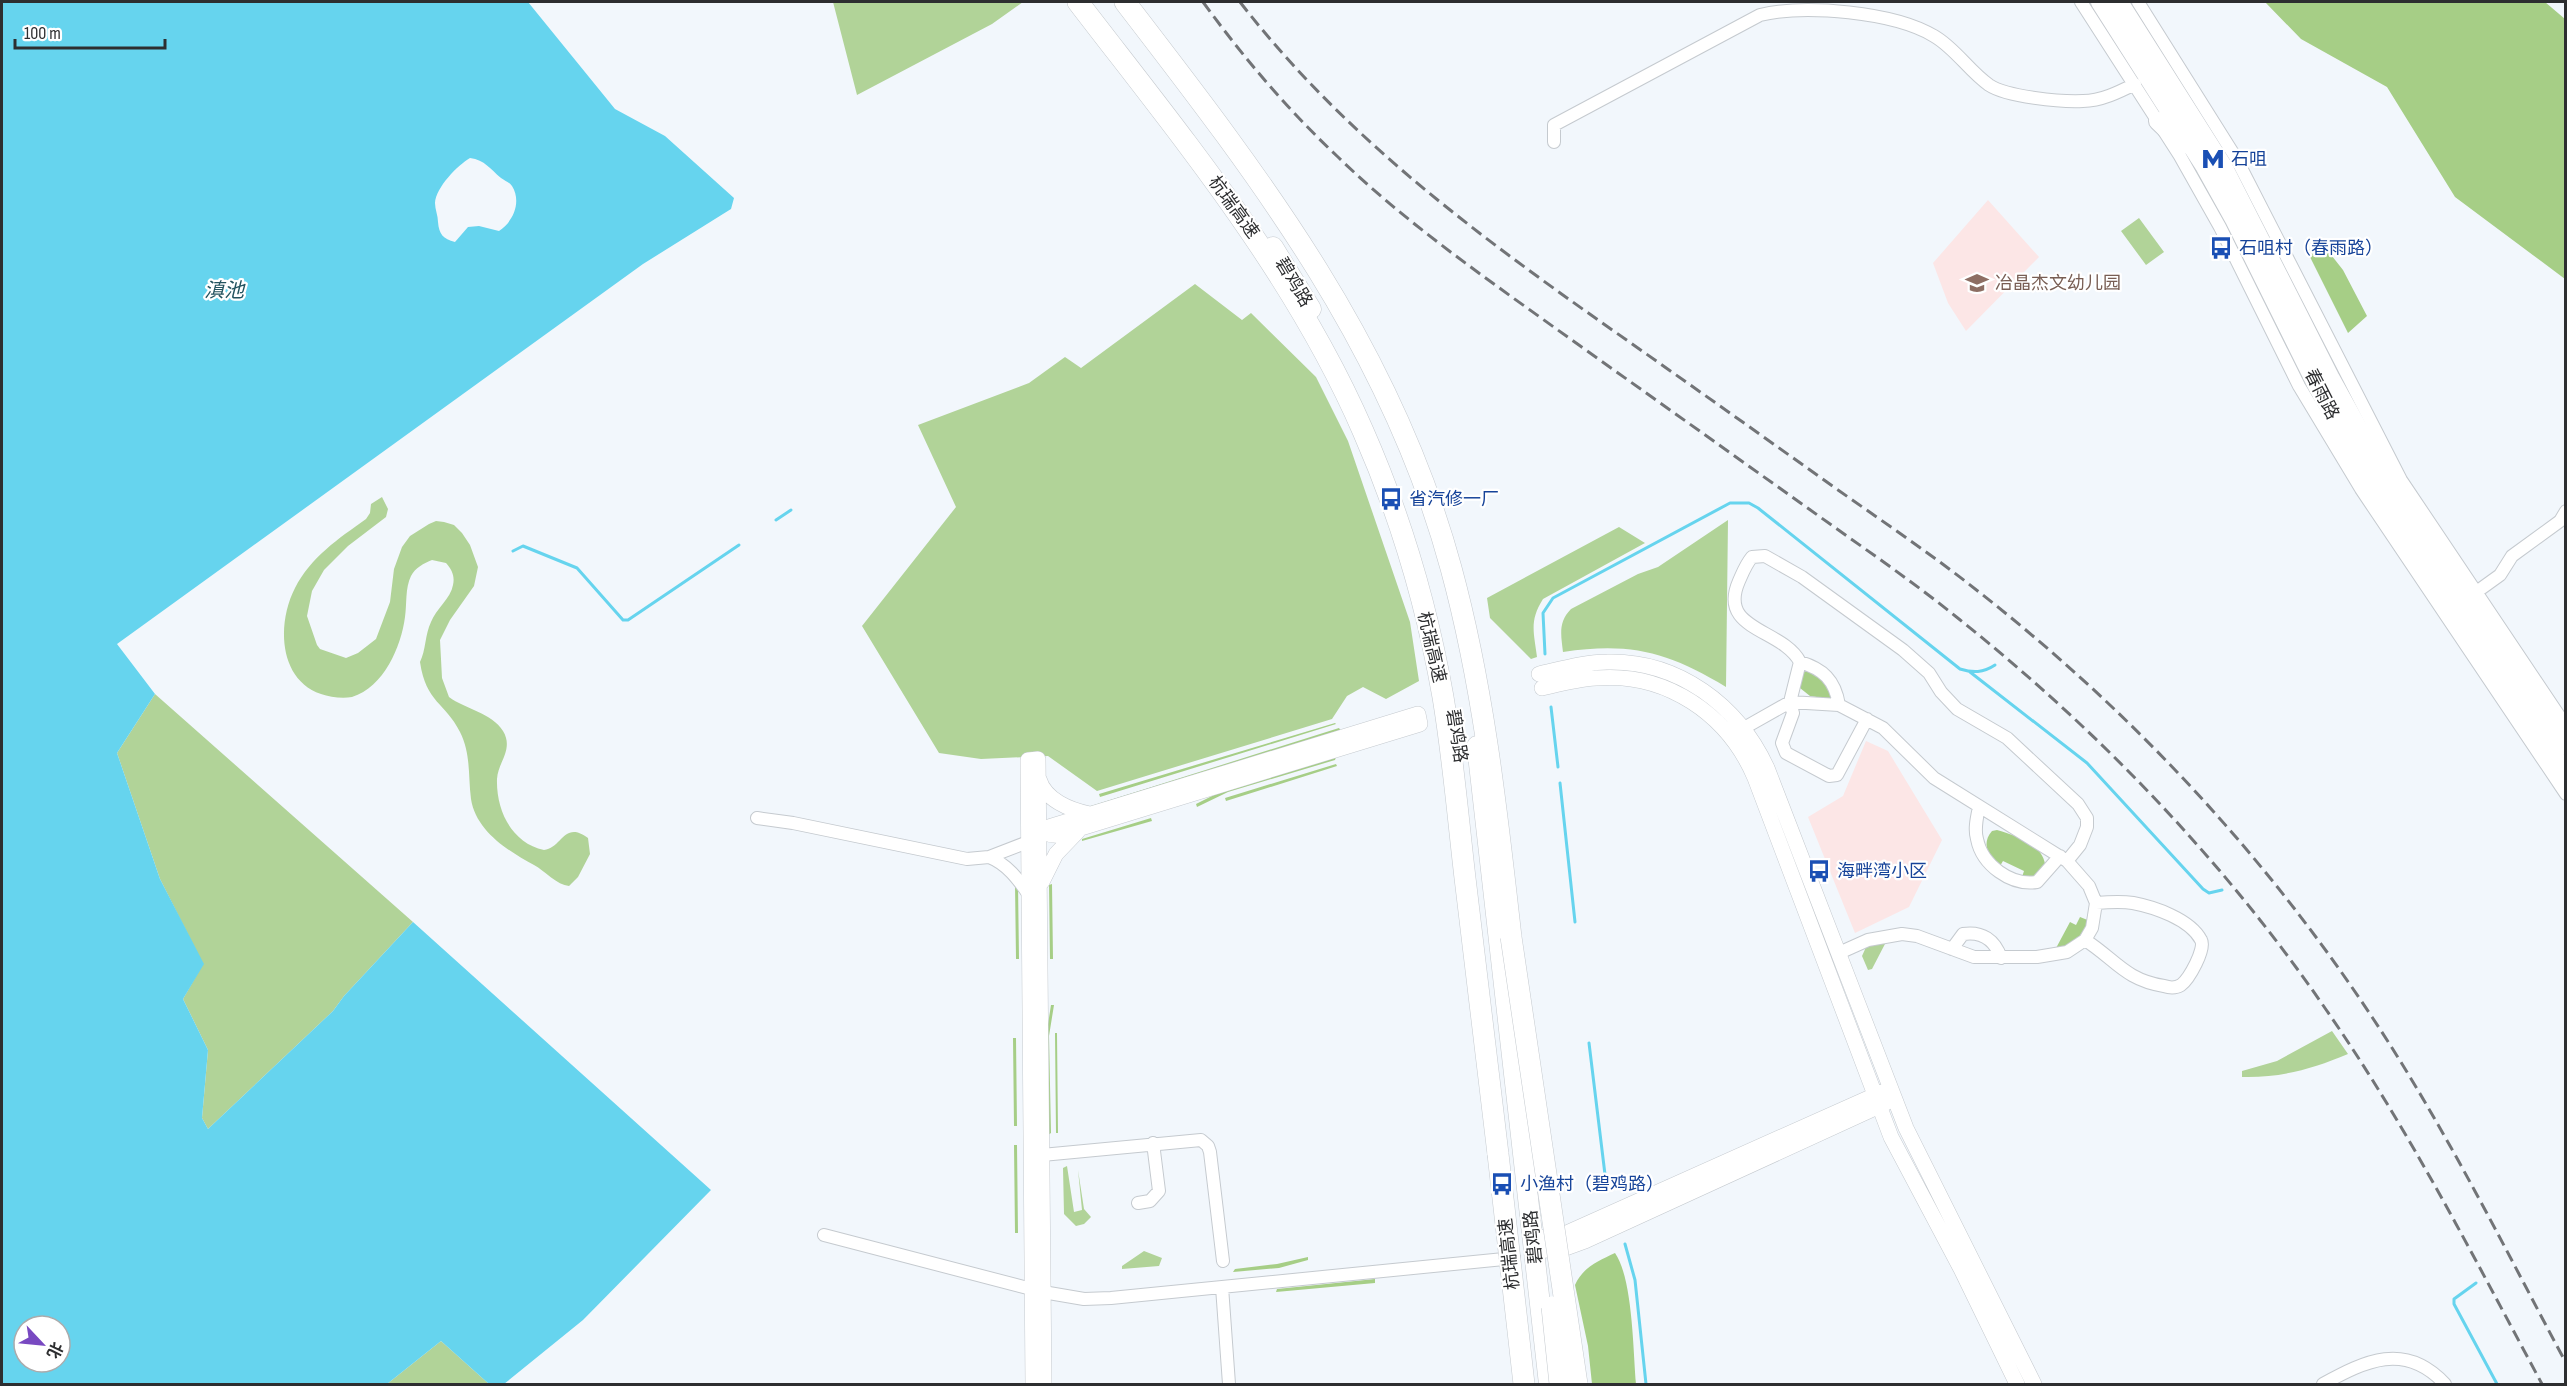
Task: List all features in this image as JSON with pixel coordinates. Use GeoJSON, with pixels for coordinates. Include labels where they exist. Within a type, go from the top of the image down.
{"type":"FeatureCollection","features":[{"type":"Feature","properties":{"kind":"highway","name":"杭瑞高速"},"geometry":{"type":"LineString","coordinates":[[1078,2],[1227,197],[1261,245],[1317,338],[1363,431],[1381,474],[1417,582],[1443,697],[1524,1384]]}},
{"type":"Feature","properties":{"kind":"highway","name":"碧鸡路"},"geometry":{"type":"LineString","coordinates":[[1090,2],[1216,167],[1294,279],[1333,348],[1368,419],[1400,501],[1437,628],[1461,759],[1528,1249],[1549,1384]]}},
{"type":"Feature","properties":{"kind":"highway","name":"碧鸡路"},"geometry":{"type":"LineString","coordinates":[[1112,2],[1240,168],[1312,277],[1348,337],[1384,409],[1424,514],[1454,621],[1472,710],[1528,1249],[1533,1384]]}},
{"type":"Feature","properties":{"kind":"highway","name":"杭瑞高速"},"geometry":{"type":"LineString","coordinates":[[1125,2],[1227,134],[1308,251],[1353,328],[1408,443],[1448,558],[1485,725],[1511,937],[1560,1384]]}},
{"type":"Feature","properties":{"kind":"highway"},"geometry":{"type":"LineString","coordinates":[[1511,937],[1577,1384]]}},
{"type":"Feature","properties":{"kind":"highway"},"geometry":{"type":"LineString","coordinates":[[1498,1154],[1510,1384]]}},
{"type":"Feature","properties":{"kind":"main road","name":"春雨路"},"geometry":{"type":"LineString","coordinates":[[2100,2],[2205,167],[2234,219],[2321,395],[2374,489],[2565,774]]}},
{"type":"Feature","properties":{"kind":"main road","name":"春雨路"},"geometry":{"type":"LineString","coordinates":[[2119,2],[2223,166],[2330,377],[2387,480],[2565,746]]}},
{"type":"Feature","properties":{"kind":"main road"},"geometry":{"type":"LineString","coordinates":[[2158,121],[2205,167]]}},
{"type":"Feature","properties":{"kind":"street"},"geometry":{"type":"LineString","coordinates":[[2081,2],[2135,84],[2215,217],[2308,402],[2389,533],[2565,794]]}},
{"type":"Feature","properties":{"kind":"street"},"geometry":{"type":"LineString","coordinates":[[2138,2],[2247,176],[2401,480],[2565,726]]}},
{"type":"Feature","properties":{"kind":"street"},"geometry":{"type":"LineString","coordinates":[[1554,142],[1554,125],[1760,15],[1781,10],[1841,12],[1893,21],[1923,31],[1940,40],[1989,84],[2013,94],[2083,101],[2108,96],[2135,84]]}},
{"type":"Feature","properties":{"kind":"street"},"geometry":{"type":"LineString","coordinates":[[2475,593],[2500,575],[2512,556],[2560,521],[2565,511]]}},
{"type":"Feature","properties":{"kind":"street"},"geometry":{"type":"LineString","coordinates":[[1839,705],[1830,679],[1814,666],[1800,662],[1790,648],[1746,622],[1734,608],[1733,594],[1752,557],[1765,556],[1802,577],[1902,650],[1929,672],[1941,692],[1957,710],[2007,738],[2079,804],[2087,818],[2087,827],[2080,845],[2037,882],[2020,882],[2000,872],[1982,853],[1976,839],[1978,807]]}},
{"type":"Feature","properties":{"kind":"street"},"geometry":{"type":"LineString","coordinates":[[2017,1384],[1961,1269],[1892,1137],[1755,778],[1743,753],[1728,732],[1709,714],[1688,699],[1644,681],[1597,678],[1540,681],[1576,666],[1607,662],[1654,668],[1684,680],[1711,696],[1744,728],[1767,768],[1906,1128],[2034,1384]]}},
{"type":"Feature","properties":{"kind":"street"},"geometry":{"type":"LineString","coordinates":[[1800,662],[1790,702],[1793,713],[1783,736],[1784,749],[1790,756],[1829,776],[1837,775],[1867,719]]}},
{"type":"Feature","properties":{"kind":"street"},"geometry":{"type":"LineString","coordinates":[[1744,728],[1790,702],[1839,705],[1867,719],[1892,736],[1934,778],[2063,859],[2089,886],[2096,903],[2092,928],[2085,940],[2067,952],[2037,957],[1974,957],[1917,936],[1902,934],[1868,940],[1839,953]]}},
{"type":"Feature","properties":{"kind":"street"},"geometry":{"type":"LineString","coordinates":[[1028,850],[1039,830],[1088,820],[1420,724],[1418,714],[1088,820],[1064,844],[1034,891]]}},
{"type":"Feature","properties":{"kind":"street"},"geometry":{"type":"LineString","coordinates":[[1033,1384],[1038,1291],[1042,1155],[1034,891],[1028,850],[1028,760],[1038,759],[1039,830],[1034,891],[1038,1291],[1044,1384]]}},
{"type":"Feature","properties":{"kind":"street"},"geometry":{"type":"LineString","coordinates":[[1038,777],[1041,787],[1058,802],[1088,820]]}},
{"type":"Feature","properties":{"kind":"street"},"geometry":{"type":"LineString","coordinates":[[1028,816],[1039,830]]}},
{"type":"Feature","properties":{"kind":"street"},"geometry":{"type":"LineString","coordinates":[[757,818],[793,823],[967,859],[1028,850]]}},
{"type":"Feature","properties":{"kind":"street"},"geometry":{"type":"LineString","coordinates":[[989,857],[997,860],[1034,891]]}},
{"type":"Feature","properties":{"kind":"street"},"geometry":{"type":"LineString","coordinates":[[2085,940],[2130,975],[2172,988],[2180,986],[2185,981],[2202,951],[2201,939],[2191,929],[2166,914],[2132,903],[2096,903]]}},
{"type":"Feature","properties":{"kind":"street"},"geometry":{"type":"LineString","coordinates":[[1952,949],[1963,934],[1981,934],[1997,946],[2001,958]]}},
{"type":"Feature","properties":{"kind":"street"},"geometry":{"type":"LineString","coordinates":[[825,1235],[1038,1291],[1084,1299],[1111,1299],[1222,1287],[1528,1249],[1563,1249],[1585,1241],[1892,1094]]}},
{"type":"Feature","properties":{"kind":"street"},"geometry":{"type":"LineString","coordinates":[[1042,1155],[1196,1138],[1208,1146],[1223,1262]]}},
{"type":"Feature","properties":{"kind":"street"},"geometry":{"type":"LineString","coordinates":[[1138,1203],[1150,1201],[1159,1191],[1153,1143]]}},
{"type":"Feature","properties":{"kind":"street"},"geometry":{"type":"LineString","coordinates":[[1222,1287],[1229,1384]]}},
{"type":"Feature","properties":{"kind":"street"},"geometry":{"type":"LineString","coordinates":[[2323,1384],[2364,1363],[2390,1358],[2414,1363],[2445,1384]]}},
{"type":"Feature","properties":{"kind":"shaded area","name":"冶晶杰文幼儿园"},"geometry":{"type":"Polygon","coordinates":[[[1988,200],[2039,257],[1966,331],[1948,303],[1933,263],[1988,200]]]}},
{"type":"Feature","properties":{"kind":"shaded area"},"geometry":{"type":"Polygon","coordinates":[[[1866,741],[1888,751],[1942,840],[1909,907],[1855,933],[1808,817],[1843,796],[1866,741]]]}},
{"type":"Feature","properties":{"kind":"green space"},"geometry":{"type":"Polygon","coordinates":[[[833,2],[1023,2],[992,24],[857,95],[833,2]]]}},
{"type":"Feature","properties":{"kind":"green space"},"geometry":{"type":"Polygon","coordinates":[[[2265,2],[2545,2],[2565,19],[2565,279],[2455,197],[2387,87],[2301,39],[2265,2]]]}},
{"type":"Feature","properties":{"kind":"green space"},"geometry":{"type":"Polygon","coordinates":[[[2190,163],[2225,220],[2306,384],[2304,386],[2190,163]]]}},
{"type":"Feature","properties":{"kind":"green space"},"geometry":{"type":"Polygon","coordinates":[[[2139,218],[2164,252],[2146,265],[2121,231],[2139,218]]]}},
{"type":"Feature","properties":{"kind":"green space"},"geometry":{"type":"Polygon","coordinates":[[[2321,242],[2343,270],[2367,316],[2348,333],[2307,251],[2321,242]]]}},
{"type":"Feature","properties":{"kind":"green space"},"geometry":{"type":"Polygon","coordinates":[[[1195,284],[1242,320],[1251,313],[1316,377],[1348,441],[1410,622],[1419,681],[1386,699],[1363,687],[1347,696],[1332,719],[1097,791],[1048,756],[981,759],[939,753],[862,626],[956,507],[918,425],[1029,383],[1065,357],[1081,368],[1195,284]]]}},
{"type":"Feature","properties":{"kind":"green space"},"geometry":{"type":"Polygon","coordinates":[[[382,497],[388,509],[386,517],[348,546],[324,570],[312,591],[307,616],[317,645],[320,649],[346,658],[358,653],[376,639],[390,602],[394,569],[402,547],[410,536],[436,521],[454,525],[470,545],[478,567],[474,586],[450,620],[440,640],[442,678],[449,697],[485,715],[503,731],[507,744],[498,773],[497,791],[503,814],[515,833],[533,846],[544,850],[555,845],[568,833],[580,833],[588,838],[590,854],[578,877],[569,886],[556,880],[495,839],[479,821],[474,810],[464,740],[454,722],[431,694],[420,662],[433,617],[452,590],[454,582],[452,573],[446,563],[432,560],[420,566],[413,573],[408,586],[403,629],[395,653],[382,675],[363,692],[344,698],[321,694],[307,687],[296,676],[289,663],[285,648],[285,617],[289,602],[301,577],[335,541],[366,519],[370,513],[371,504],[382,497]]]}},
{"type":"Feature","properties":{"kind":"green space"},"geometry":{"type":"Polygon","coordinates":[[[1728,520],[1726,687],[1686,665],[1648,653],[1609,648],[1563,652],[1562,624],[1571,609],[1638,574],[1658,567],[1728,520]]]}},
{"type":"Feature","properties":{"kind":"green space"},"geometry":{"type":"Polygon","coordinates":[[[1619,527],[1645,543],[1543,599],[1534,621],[1537,657],[1531,659],[1490,618],[1487,598],[1619,527]]]}},
{"type":"Feature","properties":{"kind":"green space"},"geometry":{"type":"Polygon","coordinates":[[[1804,669],[1825,677],[1833,696],[1830,699],[1810,696],[1800,688],[1804,669]]]}},
{"type":"Feature","properties":{"kind":"green space"},"geometry":{"type":"Polygon","coordinates":[[[155,694],[413,922],[344,996],[333,1011],[208,1129],[202,1118],[208,1050],[183,999],[203,964],[160,879],[117,753],[155,694]]]}},
{"type":"Feature","properties":{"kind":"green space"},"geometry":{"type":"Polygon","coordinates":[[[1335,723],[1100,797],[1099,794],[1335,723]]]}},
{"type":"Feature","properties":{"kind":"green space"},"geometry":{"type":"Polygon","coordinates":[[[1339,728],[1341,731],[1090,809],[1088,807],[1339,728]]]}},
{"type":"Feature","properties":{"kind":"green space"},"geometry":{"type":"Polygon","coordinates":[[[1336,757],[1335,760],[1228,792],[1197,807],[1196,804],[1216,794],[1336,757]]]}},
{"type":"Feature","properties":{"kind":"green space"},"geometry":{"type":"Polygon","coordinates":[[[1336,764],[1337,766],[1226,801],[1225,798],[1336,764]]]}},
{"type":"Feature","properties":{"kind":"green space"},"geometry":{"type":"Polygon","coordinates":[[[1151,818],[1152,821],[1082,841],[1082,839],[1151,818]]]}},
{"type":"Feature","properties":{"kind":"green space"},"geometry":{"type":"Polygon","coordinates":[[[1997,830],[2026,841],[2039,851],[2045,864],[2037,876],[2022,877],[2024,871],[2003,861],[2000,866],[1992,859],[1987,850],[1987,840],[1992,831],[1997,830]]]}},
{"type":"Feature","properties":{"kind":"green space"},"geometry":{"type":"Polygon","coordinates":[[[1015,884],[1018,884],[1019,959],[1016,959],[1015,884]]]}},
{"type":"Feature","properties":{"kind":"green space"},"geometry":{"type":"Polygon","coordinates":[[[1052,884],[1053,959],[1050,959],[1049,885],[1052,884]]]}},
{"type":"Feature","properties":{"kind":"green space"},"geometry":{"type":"Polygon","coordinates":[[[2080,917],[2090,921],[2083,931],[2072,942],[2055,950],[2070,922],[2076,925],[2080,917]]]}},
{"type":"Feature","properties":{"kind":"green space"},"geometry":{"type":"Polygon","coordinates":[[[1886,942],[1872,969],[1868,970],[1862,956],[1867,945],[1886,942]]]}},
{"type":"Feature","properties":{"kind":"green space"},"geometry":{"type":"Polygon","coordinates":[[[1051,1005],[1054,1005],[1049,1036],[1051,1133],[1048,1135],[1046,1037],[1051,1005]]]}},
{"type":"Feature","properties":{"kind":"green space"},"geometry":{"type":"Polygon","coordinates":[[[2332,1031],[2348,1054],[2296,1072],[2242,1077],[2242,1071],[2277,1061],[2332,1031]]]}},
{"type":"Feature","properties":{"kind":"green space"},"geometry":{"type":"Polygon","coordinates":[[[1055,1033],[1057,1033],[1058,1133],[1056,1133],[1055,1033]]]}},
{"type":"Feature","properties":{"kind":"green space"},"geometry":{"type":"Polygon","coordinates":[[[1013,1038],[1016,1038],[1017,1126],[1014,1126],[1013,1038]]]}},
{"type":"Feature","properties":{"kind":"green space"},"geometry":{"type":"Polygon","coordinates":[[[1014,1145],[1017,1145],[1018,1233],[1015,1233],[1014,1145]]]}},
{"type":"Feature","properties":{"kind":"green space"},"geometry":{"type":"Polygon","coordinates":[[[1067,1166],[1074,1212],[1082,1210],[1078,1170],[1084,1209],[1091,1217],[1084,1224],[1076,1226],[1064,1214],[1063,1168],[1067,1166]]]}},
{"type":"Feature","properties":{"kind":"green space"},"geometry":{"type":"Polygon","coordinates":[[[1144,1251],[1162,1258],[1159,1266],[1122,1269],[1122,1266],[1144,1251]]]}},
{"type":"Feature","properties":{"kind":"green space"},"geometry":{"type":"Polygon","coordinates":[[[1615,1253],[1621,1265],[1629,1297],[1636,1384],[1592,1384],[1588,1346],[1575,1285],[1587,1269],[1615,1253]]]}},
{"type":"Feature","properties":{"kind":"green space"},"geometry":{"type":"Polygon","coordinates":[[[1308,1257],[1308,1260],[1279,1268],[1233,1272],[1235,1269],[1277,1264],[1308,1257]]]}},
{"type":"Feature","properties":{"kind":"green space"},"geometry":{"type":"Polygon","coordinates":[[[1375,1279],[1375,1283],[1276,1292],[1277,1289],[1375,1279]]]}},
{"type":"Feature","properties":{"kind":"green space"},"geometry":{"type":"Polygon","coordinates":[[[441,1341],[489,1384],[387,1384],[441,1341]]]}},
{"type":"Feature","properties":{"kind":"water","name":"滇池"},"geometry":{"type":"Polygon","coordinates":[[[2,2],[528,2],[615,109],[665,136],[734,198],[731,209],[643,264],[117,644],[155,694],[117,753],[160,879],[204,964],[183,999],[208,1050],[202,1118],[208,1129],[333,1011],[344,996],[413,922],[711,1190],[583,1320],[504,1384],[489,1384],[441,1341],[387,1384],[2,1384],[2,2]],[[470,158],[454,171],[436,197],[435,203],[441,233],[445,238],[455,242],[468,227],[479,226],[499,231],[512,217],[516,205],[515,192],[511,185],[484,163],[470,158]]]}},
{"type":"Feature","properties":{"kind":"waterway"},"geometry":{"type":"LineString","coordinates":[[1545,654],[1543,613],[1553,598],[1730,503],[1749,503],[1960,669],[1978,672],[1995,665]]}},
{"type":"Feature","properties":{"kind":"waterway"},"geometry":{"type":"LineString","coordinates":[[776,520],[791,510]]}},
{"type":"Feature","properties":{"kind":"waterway"},"geometry":{"type":"LineString","coordinates":[[513,551],[523,546],[577,568],[623,620],[628,620],[739,545]]}},
{"type":"Feature","properties":{"kind":"waterway"},"geometry":{"type":"LineString","coordinates":[[1970,672],[2087,763],[2203,889],[2209,893],[2222,890]]}},
{"type":"Feature","properties":{"kind":"waterway"},"geometry":{"type":"LineString","coordinates":[[1551,707],[1558,767]]}},
{"type":"Feature","properties":{"kind":"waterway"},"geometry":{"type":"LineString","coordinates":[[1560,783],[1575,922]]}},
{"type":"Feature","properties":{"kind":"waterway"},"geometry":{"type":"LineString","coordinates":[[1589,1043],[1607,1191]]}},
{"type":"Feature","properties":{"kind":"waterway"},"geometry":{"type":"LineString","coordinates":[[1625,1244],[1635,1280],[1646,1384]]}},
{"type":"Feature","properties":{"kind":"waterway"},"geometry":{"type":"LineString","coordinates":[[2476,1283],[2454,1299],[2454,1304],[2497,1384]]}},
{"type":"Feature","properties":{"kind":"railway"},"geometry":{"type":"LineString","coordinates":[[1203,2],[1250,63],[1284,102],[1319,139],[1393,206],[1480,274],[1941,605],[2011,662],[2061,707],[2157,801],[2203,851],[2288,956],[2357,1056],[2440,1194],[2542,1384]]}},
{"type":"Feature","properties":{"kind":"railway"},"geometry":{"type":"LineString","coordinates":[[1240,2],[1322,95],[1366,138],[1459,217],[1557,291],[1962,579],[2035,638],[2142,736],[2193,789],[2287,899],[2331,957],[2372,1017],[2449,1144],[2566,1363]]}},
{"type":"Feature","properties":{"kind":"place","name":"石咀"},"geometry":{"type":"Point","coordinates":[2213,159]}},
{"type":"Feature","properties":{"kind":"place","name":"石咀村（春雨路）"},"geometry":{"type":"Point","coordinates":[2221,248]}},
{"type":"Feature","properties":{"kind":"place","name":"冶晶杰文幼儿园"},"geometry":{"type":"Point","coordinates":[1977,283]}},
{"type":"Feature","properties":{"kind":"place","name":"省汽修一厂"},"geometry":{"type":"Point","coordinates":[1391,499]}},
{"type":"Feature","properties":{"kind":"place","name":"海畔湾小区"},"geometry":{"type":"Point","coordinates":[1819,871]}},
{"type":"Feature","properties":{"kind":"place","name":"小渔村（碧鸡路）"},"geometry":{"type":"Point","coordinates":[1502,1184]}}]}
